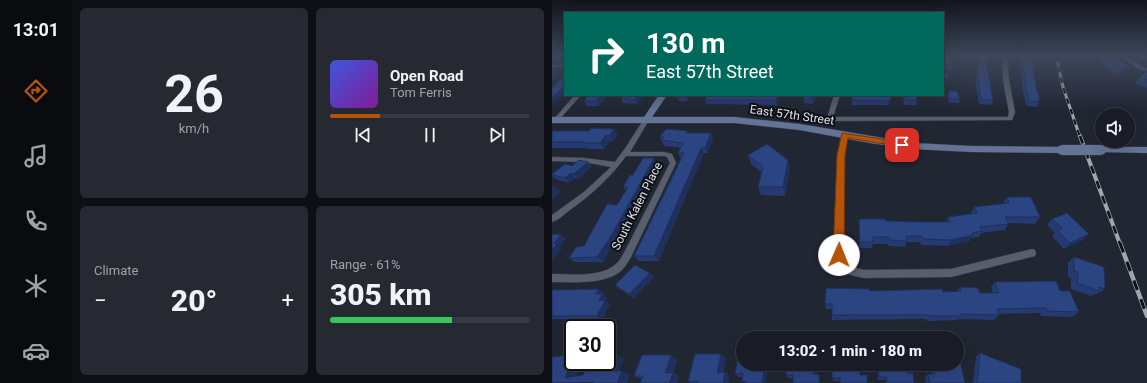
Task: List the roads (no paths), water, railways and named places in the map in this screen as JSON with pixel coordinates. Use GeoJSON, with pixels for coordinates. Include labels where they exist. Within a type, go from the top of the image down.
{"type":"FeatureCollection","features":[{"type":"Feature","properties":{"kind":"main road"},"geometry":{"type":"LineString","coordinates":[[646,120],[662,96]]}},
{"type":"Feature","properties":{"kind":"main road","name":"East 57th Street"},"geometry":{"type":"LineString","coordinates":[[554,120],[744,120],[784,124],[892,144],[937,148],[1147,150]]}},
{"type":"Feature","properties":{"kind":"street","name":"East 57th Street"},"geometry":{"type":"LineString","coordinates":[[837,96],[830,119],[1010,119],[1012,112],[1005,74]]}},
{"type":"Feature","properties":{"kind":"street"},"geometry":{"type":"LineString","coordinates":[[554,120],[577,96]]}},
{"type":"Feature","properties":{"kind":"street"},"geometry":{"type":"LineString","coordinates":[[552,219],[590,190],[616,165],[646,120]]}},
{"type":"Feature","properties":{"kind":"street"},"geometry":{"type":"LineString","coordinates":[[844,135],[841,155],[839,248],[839,255],[843,267],[851,271],[864,274],[951,273],[1032,253]]}},
{"type":"Feature","properties":{"kind":"street","name":"South Kalen Place"},"geometry":{"type":"LineString","coordinates":[[552,278],[590,278],[604,275],[619,268],[628,254],[673,163],[670,156],[664,154],[624,154]]}},
{"type":"Feature","properties":{"kind":"street"},"geometry":{"type":"LineString","coordinates":[[552,159],[584,160],[616,165]]}},
{"type":"Feature","properties":{"kind":"railway"},"geometry":{"type":"LineString","coordinates":[[1060,74],[1080,137]]}},
{"type":"Feature","properties":{"kind":"railway"},"geometry":{"type":"LineString","coordinates":[[1080,136],[1120,244]]}},
{"type":"Feature","properties":{"kind":"railway"},"geometry":{"type":"LineString","coordinates":[[1120,243],[1147,316]]}}]}
